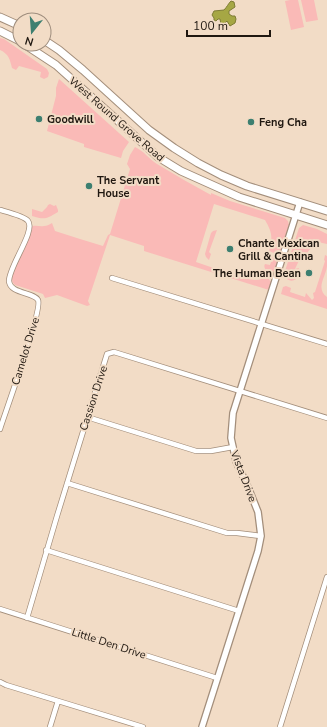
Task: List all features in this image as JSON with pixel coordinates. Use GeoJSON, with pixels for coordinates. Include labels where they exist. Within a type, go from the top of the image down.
{"type":"FeatureCollection","features":[{"type":"Feature","properties":{"kind":"main road"},"geometry":{"type":"LineString","coordinates":[[0,17],[12,22]]}},
{"type":"Feature","properties":{"kind":"main road"},"geometry":{"type":"LineString","coordinates":[[0,31],[12,37]]}},
{"type":"Feature","properties":{"kind":"main road","name":"West Round Grove Road"},"geometry":{"type":"LineString","coordinates":[[52,45],[83,70],[149,130],[174,148],[205,167],[247,186],[327,211]]}},
{"type":"Feature","properties":{"kind":"main road","name":"West Round Grove Road"},"geometry":{"type":"LineString","coordinates":[[36,52],[56,65],[158,157],[181,171],[239,197],[327,225]]}},
{"type":"Feature","properties":{"kind":"street","name":"Vista Drive"},"geometry":{"type":"LineString","coordinates":[[202,727],[258,551],[261,536],[258,512],[236,461],[231,438],[233,413],[300,202]]}},
{"type":"Feature","properties":{"kind":"street","name":"Camelot Drive"},"geometry":{"type":"LineString","coordinates":[[0,210],[28,220],[30,225],[29,234],[12,268],[9,281],[11,286],[16,290],[36,298],[39,303],[30,340],[0,429]]}},
{"type":"Feature","properties":{"kind":"street"},"geometry":{"type":"LineString","coordinates":[[112,278],[327,344]]}},
{"type":"Feature","properties":{"kind":"street","name":"Cassion Drive"},"geometry":{"type":"LineString","coordinates":[[27,618],[46,550],[107,354],[114,352],[327,418]]}},
{"type":"Feature","properties":{"kind":"street"},"geometry":{"type":"LineString","coordinates":[[87,417],[196,451],[211,451],[233,447]]}},
{"type":"Feature","properties":{"kind":"street"},"geometry":{"type":"LineString","coordinates":[[67,483],[227,533],[261,536]]}},
{"type":"Feature","properties":{"kind":"street"},"geometry":{"type":"LineString","coordinates":[[46,550],[239,611]]}},
{"type":"Feature","properties":{"kind":"street"},"geometry":{"type":"LineString","coordinates":[[280,727],[327,577]]}},
{"type":"Feature","properties":{"kind":"street","name":"Little Den Drive"},"geometry":{"type":"LineString","coordinates":[[0,609],[218,678]]}},
{"type":"Feature","properties":{"kind":"street"},"geometry":{"type":"LineString","coordinates":[[0,682],[127,724],[143,727]]}},
{"type":"Feature","properties":{"kind":"street"},"geometry":{"type":"LineString","coordinates":[[50,727],[58,701]]}},
{"type":"Feature","properties":{"kind":"shaded area"},"geometry":{"type":"Polygon","coordinates":[[[298,0],[304,27],[291,30],[285,1],[298,0]]]}},
{"type":"Feature","properties":{"kind":"shaded area"},"geometry":{"type":"Polygon","coordinates":[[[301,0],[314,0],[318,20],[306,22],[301,0]]]}},
{"type":"Feature","properties":{"kind":"shaded area"},"geometry":{"type":"Polygon","coordinates":[[[231,1],[234,2],[235,7],[229,11],[229,14],[235,16],[235,23],[230,26],[227,21],[223,26],[221,25],[220,19],[216,21],[214,20],[212,15],[214,11],[224,10],[231,1]]]}},
{"type":"Feature","properties":{"kind":"shaded area"},"geometry":{"type":"Polygon","coordinates":[[[0,38],[12,45],[12,52],[23,52],[47,69],[49,73],[48,77],[44,79],[40,77],[41,72],[19,66],[16,70],[12,68],[7,55],[0,50],[0,38]]]}},
{"type":"Feature","properties":{"kind":"shaded area"},"geometry":{"type":"Polygon","coordinates":[[[59,79],[129,142],[123,151],[121,158],[84,147],[84,144],[47,131],[59,79]]]}},
{"type":"Feature","properties":{"kind":"shaded area"},"geometry":{"type":"Polygon","coordinates":[[[135,147],[157,164],[211,195],[211,193],[230,201],[285,218],[288,221],[289,225],[276,268],[274,271],[269,272],[265,269],[264,265],[270,265],[274,253],[269,251],[271,235],[265,220],[214,204],[196,262],[234,275],[233,277],[235,278],[238,276],[255,280],[268,278],[271,282],[269,290],[144,251],[144,246],[110,235],[88,301],[90,305],[87,306],[57,295],[45,298],[43,294],[13,283],[13,273],[33,226],[45,226],[52,223],[55,231],[103,246],[108,235],[110,234],[130,169],[127,164],[135,147]]]}},
{"type":"Feature","properties":{"kind":"shaded area"},"geometry":{"type":"Polygon","coordinates":[[[50,204],[54,206],[56,205],[58,212],[45,218],[32,216],[32,209],[42,212],[50,204]]]}},
{"type":"Feature","properties":{"kind":"shaded area"},"geometry":{"type":"Polygon","coordinates":[[[303,225],[327,234],[327,244],[318,242],[317,247],[312,248],[307,253],[303,252],[295,269],[299,268],[298,271],[293,273],[291,279],[296,279],[290,280],[287,279],[284,274],[299,228],[303,225]]]}},
{"type":"Feature","properties":{"kind":"shaded area"},"geometry":{"type":"Polygon","coordinates":[[[217,230],[209,252],[211,254],[209,260],[205,254],[211,233],[217,230]]]}},
{"type":"Feature","properties":{"kind":"shaded area"},"geometry":{"type":"Polygon","coordinates":[[[325,255],[327,256],[327,266],[321,286],[327,297],[327,309],[281,294],[283,287],[286,286],[291,288],[290,292],[305,297],[306,293],[312,300],[314,298],[313,293],[315,292],[325,261],[325,255]]]}},
{"type":"Feature","properties":{"kind":"place","name":"Goodwill"},"geometry":{"type":"Point","coordinates":[39,119]}},
{"type":"Feature","properties":{"kind":"place","name":"Feng Cha"},"geometry":{"type":"Point","coordinates":[251,122]}},
{"type":"Feature","properties":{"kind":"place","name":"The Servant House"},"geometry":{"type":"Point","coordinates":[89,186]}},
{"type":"Feature","properties":{"kind":"place","name":"Chante Mexican Grill & Cantina"},"geometry":{"type":"Point","coordinates":[230,249]}},
{"type":"Feature","properties":{"kind":"place","name":"The Human Bean"},"geometry":{"type":"Point","coordinates":[309,273]}}]}
